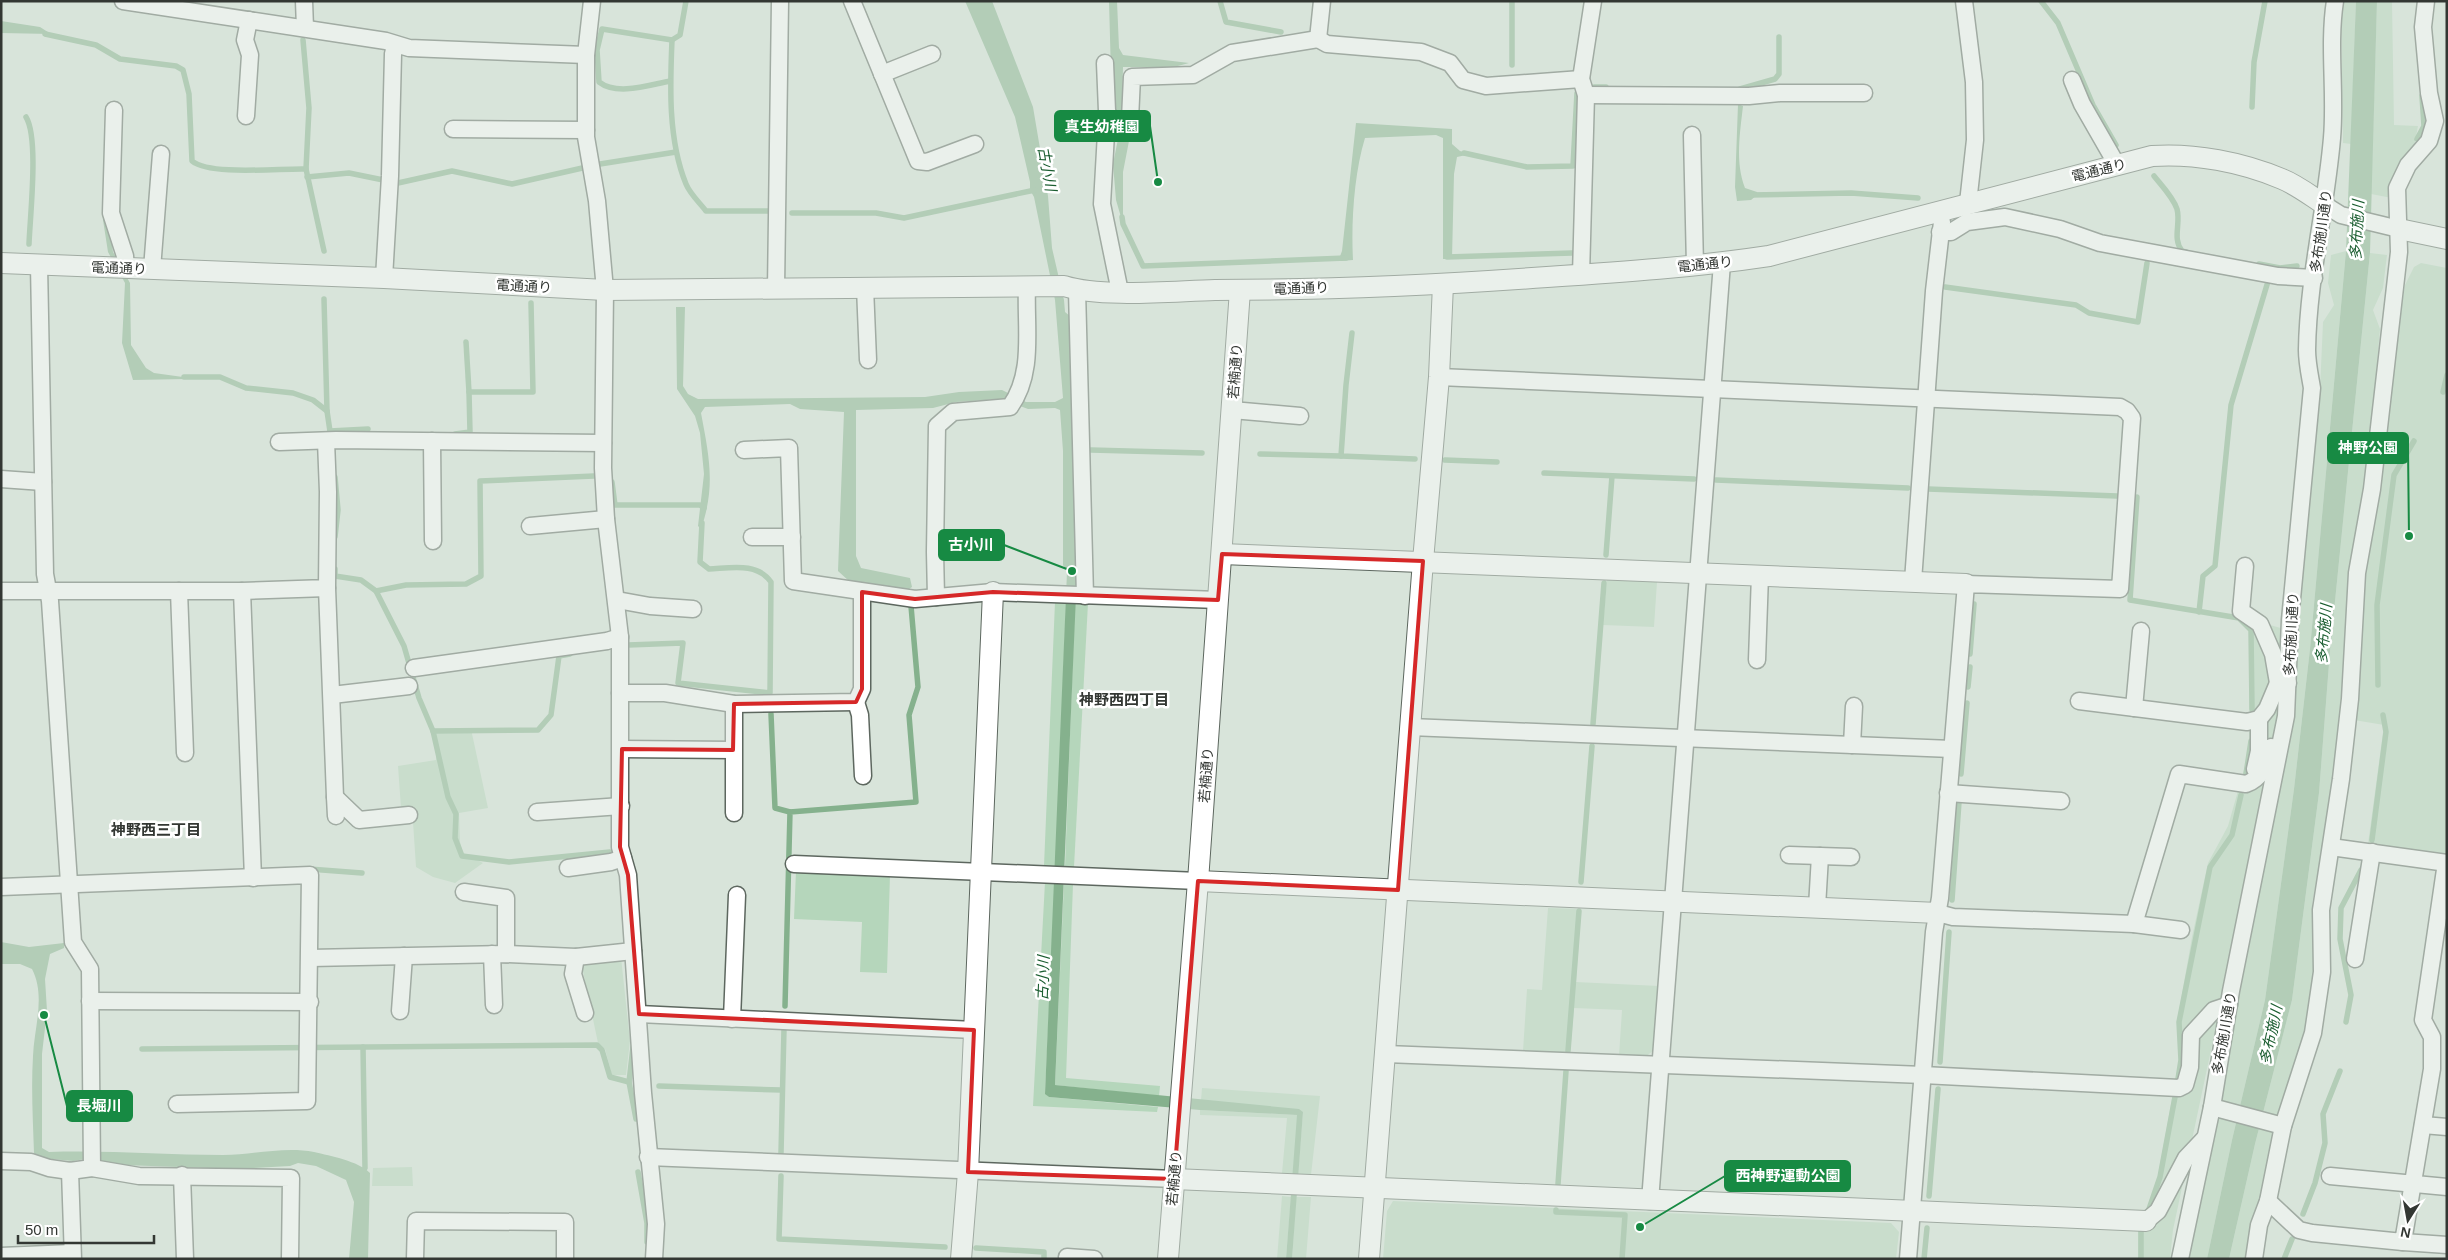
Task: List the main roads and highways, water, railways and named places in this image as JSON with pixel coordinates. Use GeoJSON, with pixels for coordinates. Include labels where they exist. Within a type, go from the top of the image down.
{"type":"FeatureCollection","features":[{"type":"Feature","properties":{"kind":"water"},"geometry":{"type":"Polygon","coordinates":[[[965,1],[992,1],[1033,107],[1048,196],[1052,248],[1065,312],[1071,317],[1077,572],[1055,1085],[1299,1109],[1303,1112],[1292,1259],[1286,1259],[1297,1115],[1200,1110],[1049,1097],[1045,1094],[1067,572],[1063,565],[1063,451],[1060,410],[1055,408],[1028,409],[1001,399],[956,402],[933,408],[856,410],[856,556],[861,568],[910,578],[912,587],[909,589],[850,582],[838,571],[844,412],[800,409],[790,404],[705,407],[701,413],[710,471],[710,485],[706,513],[701,529],[698,526],[704,474],[700,433],[695,416],[677,389],[676,307],[685,307],[683,386],[688,394],[698,399],[925,397],[959,392],[1002,390],[1026,402],[1055,402],[1063,398],[1055,300],[1015,117],[965,1]]]}},
{"type":"Feature","properties":{"kind":"water"},"geometry":{"type":"Polygon","coordinates":[[[1109,1],[1117,1],[1119,48],[1123,55],[1189,63],[1174,67],[1123,67],[1122,115],[1129,141],[1123,172],[1123,224],[1116,200],[1113,164],[1119,134],[1112,111],[1109,1]]]}},
{"type":"Feature","properties":{"kind":"water","name":"多布施川"},"geometry":{"type":"Polygon","coordinates":[[[2356,1],[2377,1],[2370,253],[2330,651],[2319,793],[2292,1000],[2255,1144],[2229,1259],[2207,1259],[2232,1140],[2265,1000],[2294,789],[2310,649],[2346,251],[2356,1]]]}},
{"type":"Feature","properties":{"kind":"water"},"geometry":{"type":"Polygon","coordinates":[[[1,21],[40,27],[51,34],[1,33],[1,21]]]}},
{"type":"Feature","properties":{"kind":"water"},"geometry":{"type":"Polygon","coordinates":[[[1738,104],[1743,106],[1739,147],[1742,178],[1745,188],[1757,192],[1757,195],[1751,200],[1737,201],[1735,187],[1738,104]]]}},
{"type":"Feature","properties":{"kind":"water"},"geometry":{"type":"Polygon","coordinates":[[[1356,123],[1452,129],[1452,144],[1460,151],[1471,154],[1457,157],[1454,174],[1452,259],[1443,259],[1443,138],[1436,135],[1365,138],[1358,167],[1354,199],[1353,260],[1341,261],[1339,259],[1342,251],[1356,123]]]}},
{"type":"Feature","properties":{"kind":"water"},"geometry":{"type":"Polygon","coordinates":[[[105,193],[113,252],[130,283],[131,345],[146,368],[154,373],[190,378],[133,380],[122,343],[125,283],[108,252],[103,220],[105,193]]]}},
{"type":"Feature","properties":{"kind":"water"},"geometry":{"type":"Polygon","coordinates":[[[1,942],[29,947],[64,943],[64,948],[50,954],[45,979],[47,1011],[42,1054],[42,1148],[49,1152],[223,1155],[303,1150],[359,1165],[370,1173],[368,1259],[349,1259],[354,1202],[346,1180],[316,1166],[298,1163],[290,1166],[237,1169],[122,1165],[85,1159],[73,1161],[40,1158],[34,1153],[32,1068],[39,1001],[38,990],[32,969],[20,964],[1,964],[1,942]]]}},
{"type":"Feature","properties":{"kind":"waterway"},"geometry":{"type":"LineString","coordinates":[[686,1],[680,35],[672,40],[671,76],[673,131],[680,167],[686,184],[706,211],[769,211]]}},
{"type":"Feature","properties":{"kind":"waterway"},"geometry":{"type":"LineString","coordinates":[[1220,1],[1226,22],[1281,32]]}},
{"type":"Feature","properties":{"kind":"waterway"},"geometry":{"type":"LineString","coordinates":[[1512,1],[1512,65]]}},
{"type":"Feature","properties":{"kind":"waterway"},"geometry":{"type":"LineString","coordinates":[[2041,1],[2058,23],[2093,105],[2116,145]]}},
{"type":"Feature","properties":{"kind":"waterway"},"geometry":{"type":"LineString","coordinates":[[2252,107],[2254,62],[2265,1]]}},
{"type":"Feature","properties":{"kind":"waterway"},"geometry":{"type":"LineString","coordinates":[[670,81],[624,89],[606,86],[599,82],[597,50],[602,29],[672,40]]}},
{"type":"Feature","properties":{"kind":"waterway"},"geometry":{"type":"LineString","coordinates":[[45,34],[96,45],[120,59],[176,66],[183,70],[189,94],[192,161],[201,166],[229,170],[306,169]]}},
{"type":"Feature","properties":{"kind":"waterway"},"geometry":{"type":"LineString","coordinates":[[1740,89],[1775,79],[1779,74],[1779,37]]}},
{"type":"Feature","properties":{"kind":"waterway"},"geometry":{"type":"LineString","coordinates":[[303,40],[309,108],[306,169],[324,251]]}},
{"type":"Feature","properties":{"kind":"waterway"},"geometry":{"type":"LineString","coordinates":[[1464,153],[1527,167],[1573,166],[1577,93],[1594,87],[1606,87]]}},
{"type":"Feature","properties":{"kind":"waterway"},"geometry":{"type":"LineString","coordinates":[[2417,139],[2424,126],[2422,96]]}},
{"type":"Feature","properties":{"kind":"waterway"},"geometry":{"type":"LineString","coordinates":[[26,117],[30,127],[33,159],[29,244]]}},
{"type":"Feature","properties":{"kind":"waterway"},"geometry":{"type":"LineString","coordinates":[[307,177],[349,173],[398,183],[452,171],[512,184],[600,164],[676,152]]}},
{"type":"Feature","properties":{"kind":"waterway"},"geometry":{"type":"LineString","coordinates":[[2154,176],[2167,192],[2177,209],[2179,246],[2182,251],[2186,252]]}},
{"type":"Feature","properties":{"kind":"waterway"},"geometry":{"type":"LineString","coordinates":[[792,213],[876,213],[904,218],[1035,190]]}},
{"type":"Feature","properties":{"kind":"waterway"},"geometry":{"type":"LineString","coordinates":[[1750,195],[1851,193],[1918,198]]}},
{"type":"Feature","properties":{"kind":"waterway"},"geometry":{"type":"LineString","coordinates":[[1122,217],[1123,224],[1143,266],[1346,258]]}},
{"type":"Feature","properties":{"kind":"waterway"},"geometry":{"type":"LineString","coordinates":[[1447,257],[1572,253]]}},
{"type":"Feature","properties":{"kind":"waterway"},"geometry":{"type":"LineString","coordinates":[[1945,287],[2076,305],[2089,313],[2138,322],[2147,263]]}},
{"type":"Feature","properties":{"kind":"waterway"},"geometry":{"type":"LineString","coordinates":[[2259,264],[2280,268],[2297,266]]}},
{"type":"Feature","properties":{"kind":"waterway"},"geometry":{"type":"LineString","coordinates":[[2199,612],[2203,576],[2215,566],[2231,405],[2269,278]]}},
{"type":"Feature","properties":{"kind":"waterway"},"geometry":{"type":"LineString","coordinates":[[324,299],[327,411],[331,438]]}},
{"type":"Feature","properties":{"kind":"waterway"},"geometry":{"type":"LineString","coordinates":[[455,434],[470,432],[469,392],[533,392],[531,303]]}},
{"type":"Feature","properties":{"kind":"waterway"},"geometry":{"type":"LineString","coordinates":[[1352,333],[1341,456],[1415,459]]}},
{"type":"Feature","properties":{"kind":"waterway"},"geometry":{"type":"LineString","coordinates":[[466,342],[469,392]]}},
{"type":"Feature","properties":{"kind":"waterway"},"geometry":{"type":"LineString","coordinates":[[2443,392],[2447,375]]}},
{"type":"Feature","properties":{"kind":"waterway"},"geometry":{"type":"LineString","coordinates":[[184,377],[220,377],[246,388],[293,393],[313,400],[327,411]]}},
{"type":"Feature","properties":{"kind":"waterway"},"geometry":{"type":"LineString","coordinates":[[330,431],[368,429]]}},
{"type":"Feature","properties":{"kind":"waterway"},"geometry":{"type":"LineString","coordinates":[[2378,685],[2377,605],[2394,475],[2414,441]]}},
{"type":"Feature","properties":{"kind":"waterway"},"geometry":{"type":"LineString","coordinates":[[1091,450],[1202,453]]}},
{"type":"Feature","properties":{"kind":"waterway"},"geometry":{"type":"LineString","coordinates":[[1260,454],[1341,456]]}},
{"type":"Feature","properties":{"kind":"waterway"},"geometry":{"type":"LineString","coordinates":[[1445,460],[1497,462]]}},
{"type":"Feature","properties":{"kind":"waterway"},"geometry":{"type":"LineString","coordinates":[[1544,473],[1694,479]]}},
{"type":"Feature","properties":{"kind":"waterway"},"geometry":{"type":"LineString","coordinates":[[376,591],[406,585],[466,584],[481,576],[480,481],[594,476]]}},
{"type":"Feature","properties":{"kind":"waterway"},"geometry":{"type":"LineString","coordinates":[[1606,555],[1612,476]]}},
{"type":"Feature","properties":{"kind":"waterway"},"geometry":{"type":"LineString","coordinates":[[335,477],[338,510],[335,537]]}},
{"type":"Feature","properties":{"kind":"waterway"},"geometry":{"type":"LineString","coordinates":[[1716,480],[1908,488]]}},
{"type":"Feature","properties":{"kind":"waterway"},"geometry":{"type":"LineString","coordinates":[[612,482],[615,505],[700,505],[704,508]]}},
{"type":"Feature","properties":{"kind":"waterway"},"geometry":{"type":"LineString","coordinates":[[1928,489],[2117,496]]}},
{"type":"Feature","properties":{"kind":"waterway"},"geometry":{"type":"LineString","coordinates":[[2137,497],[2130,600],[2239,618],[2251,630],[2252,709]]}},
{"type":"Feature","properties":{"kind":"waterway"},"geometry":{"type":"LineString","coordinates":[[628,645],[683,643],[678,683],[770,693],[771,582],[758,571],[751,569],[735,567],[709,569],[700,562],[702,523]]}},
{"type":"Feature","properties":{"kind":"waterway"},"geometry":{"type":"LineString","coordinates":[[335,569],[335,576],[361,580],[376,591],[404,646],[419,698],[433,731],[448,797],[456,814],[455,838],[462,856],[509,862],[610,852],[614,860]]}},
{"type":"Feature","properties":{"kind":"waterway"},"geometry":{"type":"LineString","coordinates":[[1593,724],[1604,583]]}},
{"type":"Feature","properties":{"kind":"waterway"},"geometry":{"type":"LineString","coordinates":[[1970,654],[1974,604]]}},
{"type":"Feature","properties":{"kind":"waterway"},"geometry":{"type":"LineString","coordinates":[[785,1006],[790,812],[916,802],[909,715],[918,687],[911,606]]}},
{"type":"Feature","properties":{"kind":"waterway"},"geometry":{"type":"LineString","coordinates":[[433,731],[538,730],[551,715],[559,656],[570,654]]}},
{"type":"Feature","properties":{"kind":"waterway"},"geometry":{"type":"LineString","coordinates":[[1968,687],[1970,667]]}},
{"type":"Feature","properties":{"kind":"waterway"},"geometry":{"type":"LineString","coordinates":[[1961,774],[1967,703]]}},
{"type":"Feature","properties":{"kind":"waterway"},"geometry":{"type":"LineString","coordinates":[[771,714],[775,808],[790,812]]}},
{"type":"Feature","properties":{"kind":"waterway"},"geometry":{"type":"LineString","coordinates":[[2372,840],[2386,732],[2383,715]]}},
{"type":"Feature","properties":{"kind":"waterway"},"geometry":{"type":"LineString","coordinates":[[2246,774],[2251,741]]}},
{"type":"Feature","properties":{"kind":"waterway"},"geometry":{"type":"LineString","coordinates":[[1581,882],[1592,746]]}},
{"type":"Feature","properties":{"kind":"waterway"},"geometry":{"type":"LineString","coordinates":[[2178,1079],[2181,1060],[2179,1022],[2210,867],[2232,835],[2241,795]]}},
{"type":"Feature","properties":{"kind":"waterway"},"geometry":{"type":"LineString","coordinates":[[1952,900],[1959,802]]}},
{"type":"Feature","properties":{"kind":"waterway"},"geometry":{"type":"LineString","coordinates":[[309,869],[362,873]]}},
{"type":"Feature","properties":{"kind":"waterway"},"geometry":{"type":"LineString","coordinates":[[2346,1022],[2351,995],[2340,939],[2341,908],[2361,870]]}},
{"type":"Feature","properties":{"kind":"waterway"},"geometry":{"type":"LineString","coordinates":[[1568,1051],[1579,911]]}},
{"type":"Feature","properties":{"kind":"waterway"},"geometry":{"type":"LineString","coordinates":[[1940,1062],[1949,932]]}},
{"type":"Feature","properties":{"kind":"waterway"},"geometry":{"type":"LineString","coordinates":[[781,1153],[784,1029]]}},
{"type":"Feature","properties":{"kind":"waterway"},"geometry":{"type":"LineString","coordinates":[[142,1049],[597,1045],[602,1050],[610,1077],[629,1082]]}},
{"type":"Feature","properties":{"kind":"waterway"},"geometry":{"type":"LineString","coordinates":[[361,1174],[365,1168],[363,1047]]}},
{"type":"Feature","properties":{"kind":"waterway"},"geometry":{"type":"LineString","coordinates":[[633,1047],[629,1082],[636,1119]]}},
{"type":"Feature","properties":{"kind":"waterway"},"geometry":{"type":"LineString","coordinates":[[1558,1184],[1566,1071]]}},
{"type":"Feature","properties":{"kind":"waterway"},"geometry":{"type":"LineString","coordinates":[[2303,1214],[2315,1183],[2325,1143],[2323,1114],[2340,1071]]}},
{"type":"Feature","properties":{"kind":"waterway"},"geometry":{"type":"LineString","coordinates":[[659,1086],[781,1090]]}},
{"type":"Feature","properties":{"kind":"waterway"},"geometry":{"type":"LineString","coordinates":[[1929,1196],[1938,1089]]}},
{"type":"Feature","properties":{"kind":"waterway"},"geometry":{"type":"LineString","coordinates":[[2148,1212],[2160,1177],[2175,1097]]}},
{"type":"Feature","properties":{"kind":"waterway"},"geometry":{"type":"LineString","coordinates":[[638,1172],[647,1223],[647,1242]]}},
{"type":"Feature","properties":{"kind":"waterway"},"geometry":{"type":"LineString","coordinates":[[781,1176],[779,1239],[945,1247]]}},
{"type":"Feature","properties":{"kind":"waterway"},"geometry":{"type":"LineString","coordinates":[[1556,1210],[1556,1212],[1625,1215],[1622,1259]]}},
{"type":"Feature","properties":{"kind":"waterway"},"geometry":{"type":"LineString","coordinates":[[1924,1259],[1927,1228]]}},
{"type":"Feature","properties":{"kind":"waterway"},"geometry":{"type":"LineString","coordinates":[[2141,1232],[2141,1259]]}},
{"type":"Feature","properties":{"kind":"waterway"},"geometry":{"type":"LineString","coordinates":[[2284,1259],[2292,1239]]}},
{"type":"Feature","properties":{"kind":"waterway"},"geometry":{"type":"LineString","coordinates":[[976,1248],[1044,1252],[1044,1259]]}},
{"type":"Feature","properties":{"kind":"place","name":"真生幼稚園"},"geometry":{"type":"Point","coordinates":[1158,182]}},
{"type":"Feature","properties":{"kind":"place","name":"神野公園"},"geometry":{"type":"Point","coordinates":[2409,536]}},
{"type":"Feature","properties":{"kind":"place","name":"古小川"},"geometry":{"type":"Point","coordinates":[1072,571]}},
{"type":"Feature","properties":{"kind":"place","name":"長堀川"},"geometry":{"type":"Point","coordinates":[44,1015]}},
{"type":"Feature","properties":{"kind":"place","name":"西神野運動公園"},"geometry":{"type":"Point","coordinates":[1640,1227]}},
{"type":"Feature","properties":{"kind":"district","name":"神野西四丁目"},"geometry":{"type":"Point","coordinates":[1124,700]}},
{"type":"Feature","properties":{"kind":"district","name":"神野西三丁目"},"geometry":{"type":"Point","coordinates":[156,830]}}]}
